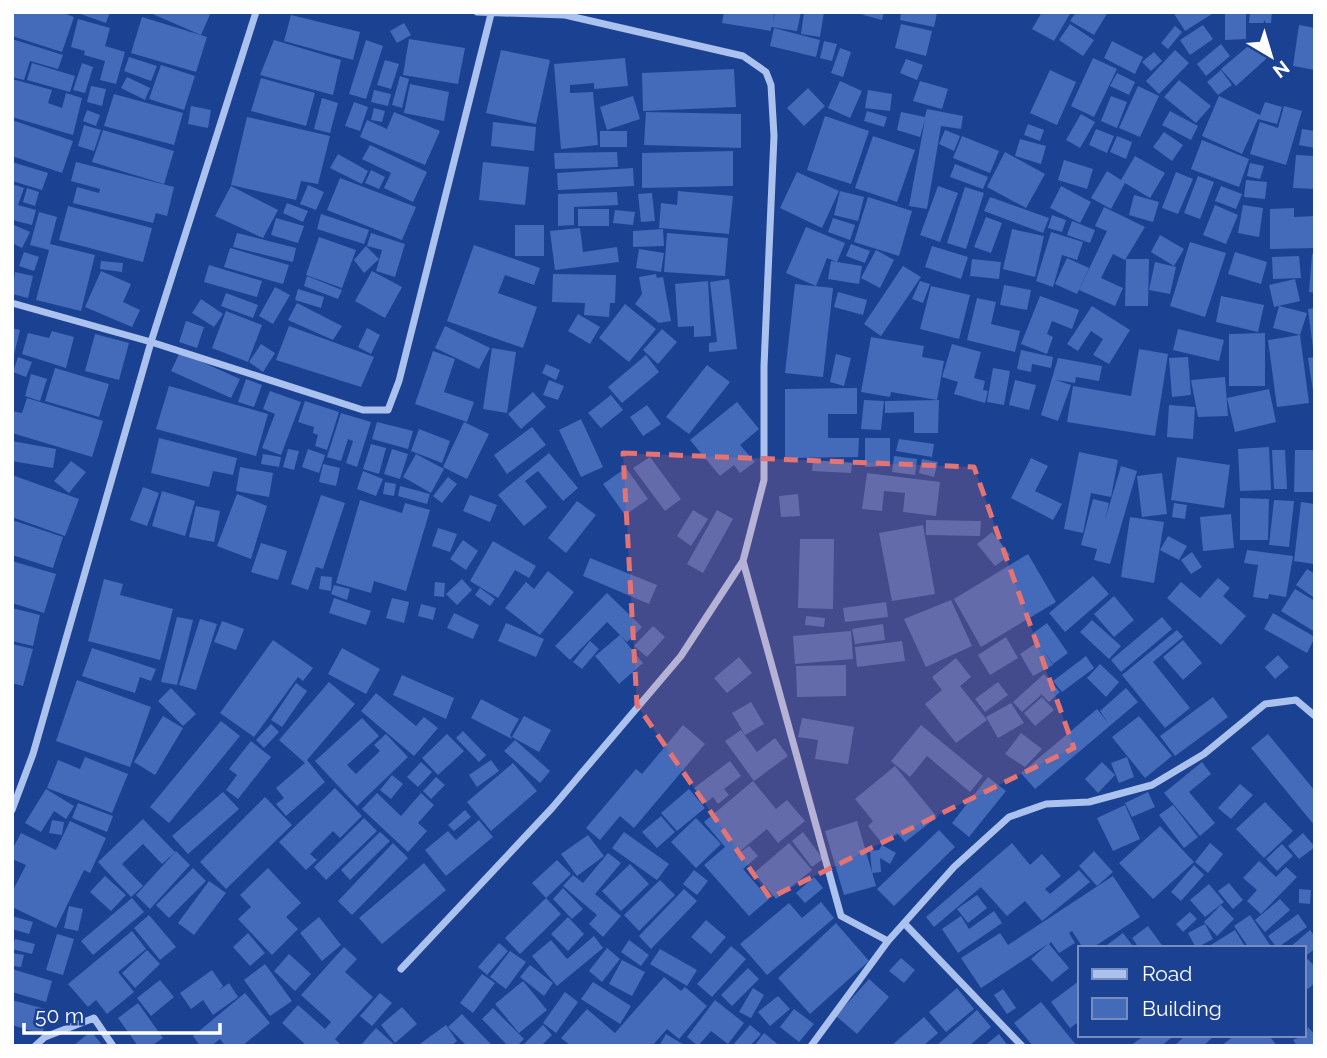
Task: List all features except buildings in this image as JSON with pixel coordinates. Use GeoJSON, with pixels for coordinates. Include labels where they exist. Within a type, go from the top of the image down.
{"type":"FeatureCollection","features":[{"type":"Feature","properties":{"kind":"street"},"geometry":{"type":"LineString","coordinates":[[12,810],[33,754],[151,342],[257,12]]}},
{"type":"Feature","properties":{"kind":"street"},"geometry":{"type":"LineString","coordinates":[[401,969],[552,808],[681,656],[743,561],[764,480],[764,366],[773,186],[771,85],[766,72],[743,55],[565,14],[477,12]]}},
{"type":"Feature","properties":{"kind":"street"},"geometry":{"type":"LineString","coordinates":[[12,303],[151,342],[363,410],[388,410],[399,381],[491,14]]}},
{"type":"Feature","properties":{"kind":"street"},"geometry":{"type":"LineString","coordinates":[[743,561],[841,916],[888,941]]}},
{"type":"Feature","properties":{"kind":"street"},"geometry":{"type":"LineString","coordinates":[[811,1046],[888,941],[954,867],[1009,817],[1046,804],[1089,802],[1152,785],[1204,754],[1265,704],[1297,700],[1315,716]]}},
{"type":"Feature","properties":{"kind":"street"},"geometry":{"type":"LineString","coordinates":[[904,923],[1022,1046]]}},
{"type":"Feature","properties":{"kind":"street"},"geometry":{"type":"LineString","coordinates":[[34,1046],[45,1037],[94,1018],[113,1046]]}},
{"type":"Feature","properties":{"kind":"highlighted area"},"geometry":{"type":"Polygon","coordinates":[[[623,453],[974,467],[1074,748],[770,898],[637,705],[623,453]]]}}]}
